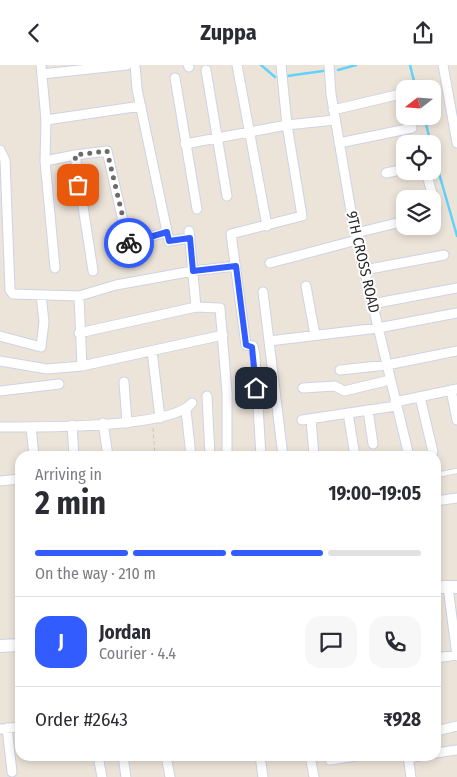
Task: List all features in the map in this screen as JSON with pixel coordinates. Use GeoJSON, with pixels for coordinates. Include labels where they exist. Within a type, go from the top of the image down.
{"type":"FeatureCollection","features":[{"type":"Feature","properties":{"kind":"main road"},"geometry":{"type":"LineString","coordinates":[[0,646],[15,645]]}},
{"type":"Feature","properties":{"kind":"street"},"geometry":{"type":"LineString","coordinates":[[55,268],[41,70],[127,65]]}},
{"type":"Feature","properties":{"kind":"street"},"geometry":{"type":"LineString","coordinates":[[136,65],[141,106],[169,241],[190,235],[196,307]]}},
{"type":"Feature","properties":{"kind":"street"},"geometry":{"type":"LineString","coordinates":[[237,65],[267,226]]}},
{"type":"Feature","properties":{"kind":"street"},"geometry":{"type":"LineString","coordinates":[[260,451],[255,356],[252,347],[246,345],[231,234],[302,216],[287,125],[281,65]]}},
{"type":"Feature","properties":{"kind":"street","name":"9TH CROSS ROAD"},"geometry":{"type":"LineString","coordinates":[[330,65],[333,110],[357,237],[408,451]]}},
{"type":"Feature","properties":{"kind":"street"},"geometry":{"type":"LineString","coordinates":[[443,65],[457,143]]}},
{"type":"Feature","properties":{"kind":"street"},"geometry":{"type":"LineString","coordinates":[[206,70],[227,196]]}},
{"type":"Feature","properties":{"kind":"street"},"geometry":{"type":"LineString","coordinates":[[175,78],[197,209]]}},
{"type":"Feature","properties":{"kind":"street"},"geometry":{"type":"LineString","coordinates":[[333,110],[396,95]]}},
{"type":"Feature","properties":{"kind":"street"},"geometry":{"type":"LineString","coordinates":[[46,120],[141,106]]}},
{"type":"Feature","properties":{"kind":"street"},"geometry":{"type":"LineString","coordinates":[[185,144],[287,125],[335,120]]}},
{"type":"Feature","properties":{"kind":"street"},"geometry":{"type":"LineString","coordinates":[[339,143],[412,128]]}},
{"type":"Feature","properties":{"kind":"street"},"geometry":{"type":"LineString","coordinates":[[0,150],[5,160],[11,293],[79,296],[116,285],[193,271],[236,266]]}},
{"type":"Feature","properties":{"kind":"street"},"geometry":{"type":"LineString","coordinates":[[46,161],[107,151],[128,243],[167,232]]}},
{"type":"Feature","properties":{"kind":"street"},"geometry":{"type":"LineString","coordinates":[[75,155],[93,271]]}},
{"type":"Feature","properties":{"kind":"street"},"geometry":{"type":"LineString","coordinates":[[386,173],[396,171]]}},
{"type":"Feature","properties":{"kind":"street"},"geometry":{"type":"LineString","coordinates":[[270,263],[396,224]]}},
{"type":"Feature","properties":{"kind":"street"},"geometry":{"type":"LineString","coordinates":[[0,239],[10,239]]}},
{"type":"Feature","properties":{"kind":"street"},"geometry":{"type":"LineString","coordinates":[[364,270],[444,255]]}},
{"type":"Feature","properties":{"kind":"street"},"geometry":{"type":"LineString","coordinates":[[306,286],[315,335]]}},
{"type":"Feature","properties":{"kind":"street"},"geometry":{"type":"LineString","coordinates":[[372,304],[457,288]]}},
{"type":"Feature","properties":{"kind":"street"},"geometry":{"type":"LineString","coordinates":[[263,292],[282,451]]}},
{"type":"Feature","properties":{"kind":"street"},"geometry":{"type":"LineString","coordinates":[[0,336],[41,347],[44,322],[41,295]]}},
{"type":"Feature","properties":{"kind":"street"},"geometry":{"type":"LineString","coordinates":[[79,296],[79,333],[82,366]]}},
{"type":"Feature","properties":{"kind":"street"},"geometry":{"type":"LineString","coordinates":[[79,333],[196,307],[220,308],[227,393],[227,451]]}},
{"type":"Feature","properties":{"kind":"street"},"geometry":{"type":"LineString","coordinates":[[269,341],[378,328],[457,313]]}},
{"type":"Feature","properties":{"kind":"street"},"geometry":{"type":"LineString","coordinates":[[0,361],[47,369],[82,366],[223,335]]}},
{"type":"Feature","properties":{"kind":"street"},"geometry":{"type":"LineString","coordinates":[[152,351],[156,419]]}},
{"type":"Feature","properties":{"kind":"street"},"geometry":{"type":"LineString","coordinates":[[340,370],[387,365],[457,351]]}},
{"type":"Feature","properties":{"kind":"street"},"geometry":{"type":"LineString","coordinates":[[303,388],[336,387],[344,391],[390,380]]}},
{"type":"Feature","properties":{"kind":"street"},"geometry":{"type":"LineString","coordinates":[[124,383],[127,423]]}},
{"type":"Feature","properties":{"kind":"street"},"geometry":{"type":"LineString","coordinates":[[0,391],[59,384]]}},
{"type":"Feature","properties":{"kind":"street"},"geometry":{"type":"LineString","coordinates":[[313,451],[306,419],[368,410],[454,389],[457,420]]}},
{"type":"Feature","properties":{"kind":"street"},"geometry":{"type":"LineString","coordinates":[[207,396],[210,451]]}},
{"type":"Feature","properties":{"kind":"street"},"geometry":{"type":"LineString","coordinates":[[420,397],[433,451]]}},
{"type":"Feature","properties":{"kind":"street"},"geometry":{"type":"LineString","coordinates":[[0,427],[127,423],[156,419],[189,406],[191,451]]}},
{"type":"Feature","properties":{"kind":"street"},"geometry":{"type":"LineString","coordinates":[[368,410],[373,444]]}},
{"type":"Feature","properties":{"kind":"street"},"geometry":{"type":"LineString","coordinates":[[348,413],[354,451]]}},
{"type":"Feature","properties":{"kind":"street"},"geometry":{"type":"LineString","coordinates":[[103,423],[107,451]]}},
{"type":"Feature","properties":{"kind":"street"},"geometry":{"type":"LineString","coordinates":[[72,425],[74,451]]}},
{"type":"Feature","properties":{"kind":"street"},"geometry":{"type":"LineString","coordinates":[[31,427],[33,451]]}},
{"type":"Feature","properties":{"kind":"street"},"geometry":{"type":"LineString","coordinates":[[0,481],[15,480]]}},
{"type":"Feature","properties":{"kind":"street"},"geometry":{"type":"LineString","coordinates":[[441,500],[457,497]]}},
{"type":"Feature","properties":{"kind":"street"},"geometry":{"type":"LineString","coordinates":[[441,657],[457,655],[443,585]]}},
{"type":"Feature","properties":{"kind":"street"},"geometry":{"type":"LineString","coordinates":[[441,730],[457,726]]}},
{"type":"Feature","properties":{"kind":"street"},"geometry":{"type":"LineString","coordinates":[[4,728],[12,772]]}},
{"type":"Feature","properties":{"kind":"street"},"geometry":{"type":"LineString","coordinates":[[441,752],[457,750]]}},
{"type":"Feature","properties":{"kind":"street"},"geometry":{"type":"LineString","coordinates":[[99,761],[102,777]]}},
{"type":"Feature","properties":{"kind":"street"},"geometry":{"type":"LineString","coordinates":[[123,761],[126,777]]}},
{"type":"Feature","properties":{"kind":"street"},"geometry":{"type":"LineString","coordinates":[[167,761],[170,777]]}},
{"type":"Feature","properties":{"kind":"street"},"geometry":{"type":"LineString","coordinates":[[261,761],[264,777]]}},
{"type":"Feature","properties":{"kind":"street"},"geometry":{"type":"LineString","coordinates":[[311,761],[314,777]]}},
{"type":"Feature","properties":{"kind":"street"},"geometry":{"type":"LineString","coordinates":[[409,761],[411,777]]}},
{"type":"Feature","properties":{"kind":"lane"},"geometry":{"type":"LineString","coordinates":[[441,474],[457,471]]}},
{"type":"Feature","properties":{"kind":"path"},"geometry":{"type":"LineString","coordinates":[[154,451],[156,419]]}},
{"type":"Feature","properties":{"kind":"waterway"},"geometry":{"type":"LineString","coordinates":[[261,65],[275,77]]}},
{"type":"Feature","properties":{"kind":"waterway"},"geometry":{"type":"LineString","coordinates":[[338,70],[356,65]]}},
{"type":"Feature","properties":{"kind":"waterway"},"geometry":{"type":"LineString","coordinates":[[410,65],[414,80]]}},
{"type":"Feature","properties":{"kind":"waterway"},"geometry":{"type":"LineString","coordinates":[[287,76],[323,71]]}},
{"type":"Feature","properties":{"kind":"waterway"},"geometry":{"type":"LineString","coordinates":[[426,125],[429,135]]}},
{"type":"Feature","properties":{"kind":"waterway"},"geometry":{"type":"LineString","coordinates":[[441,180],[457,236]]}},
{"type":"Feature","properties":{"kind":"way so far"},"geometry":{"type":"LineString","coordinates":[[78,185],[75,155],[107,151],[129,243]]}},
{"type":"Feature","properties":{"kind":"route"},"geometry":{"type":"LineString","coordinates":[[129,243],[167,232],[169,241],[190,238],[193,271],[236,266],[246,345],[252,347],[255,356],[256,388]]}}]}
